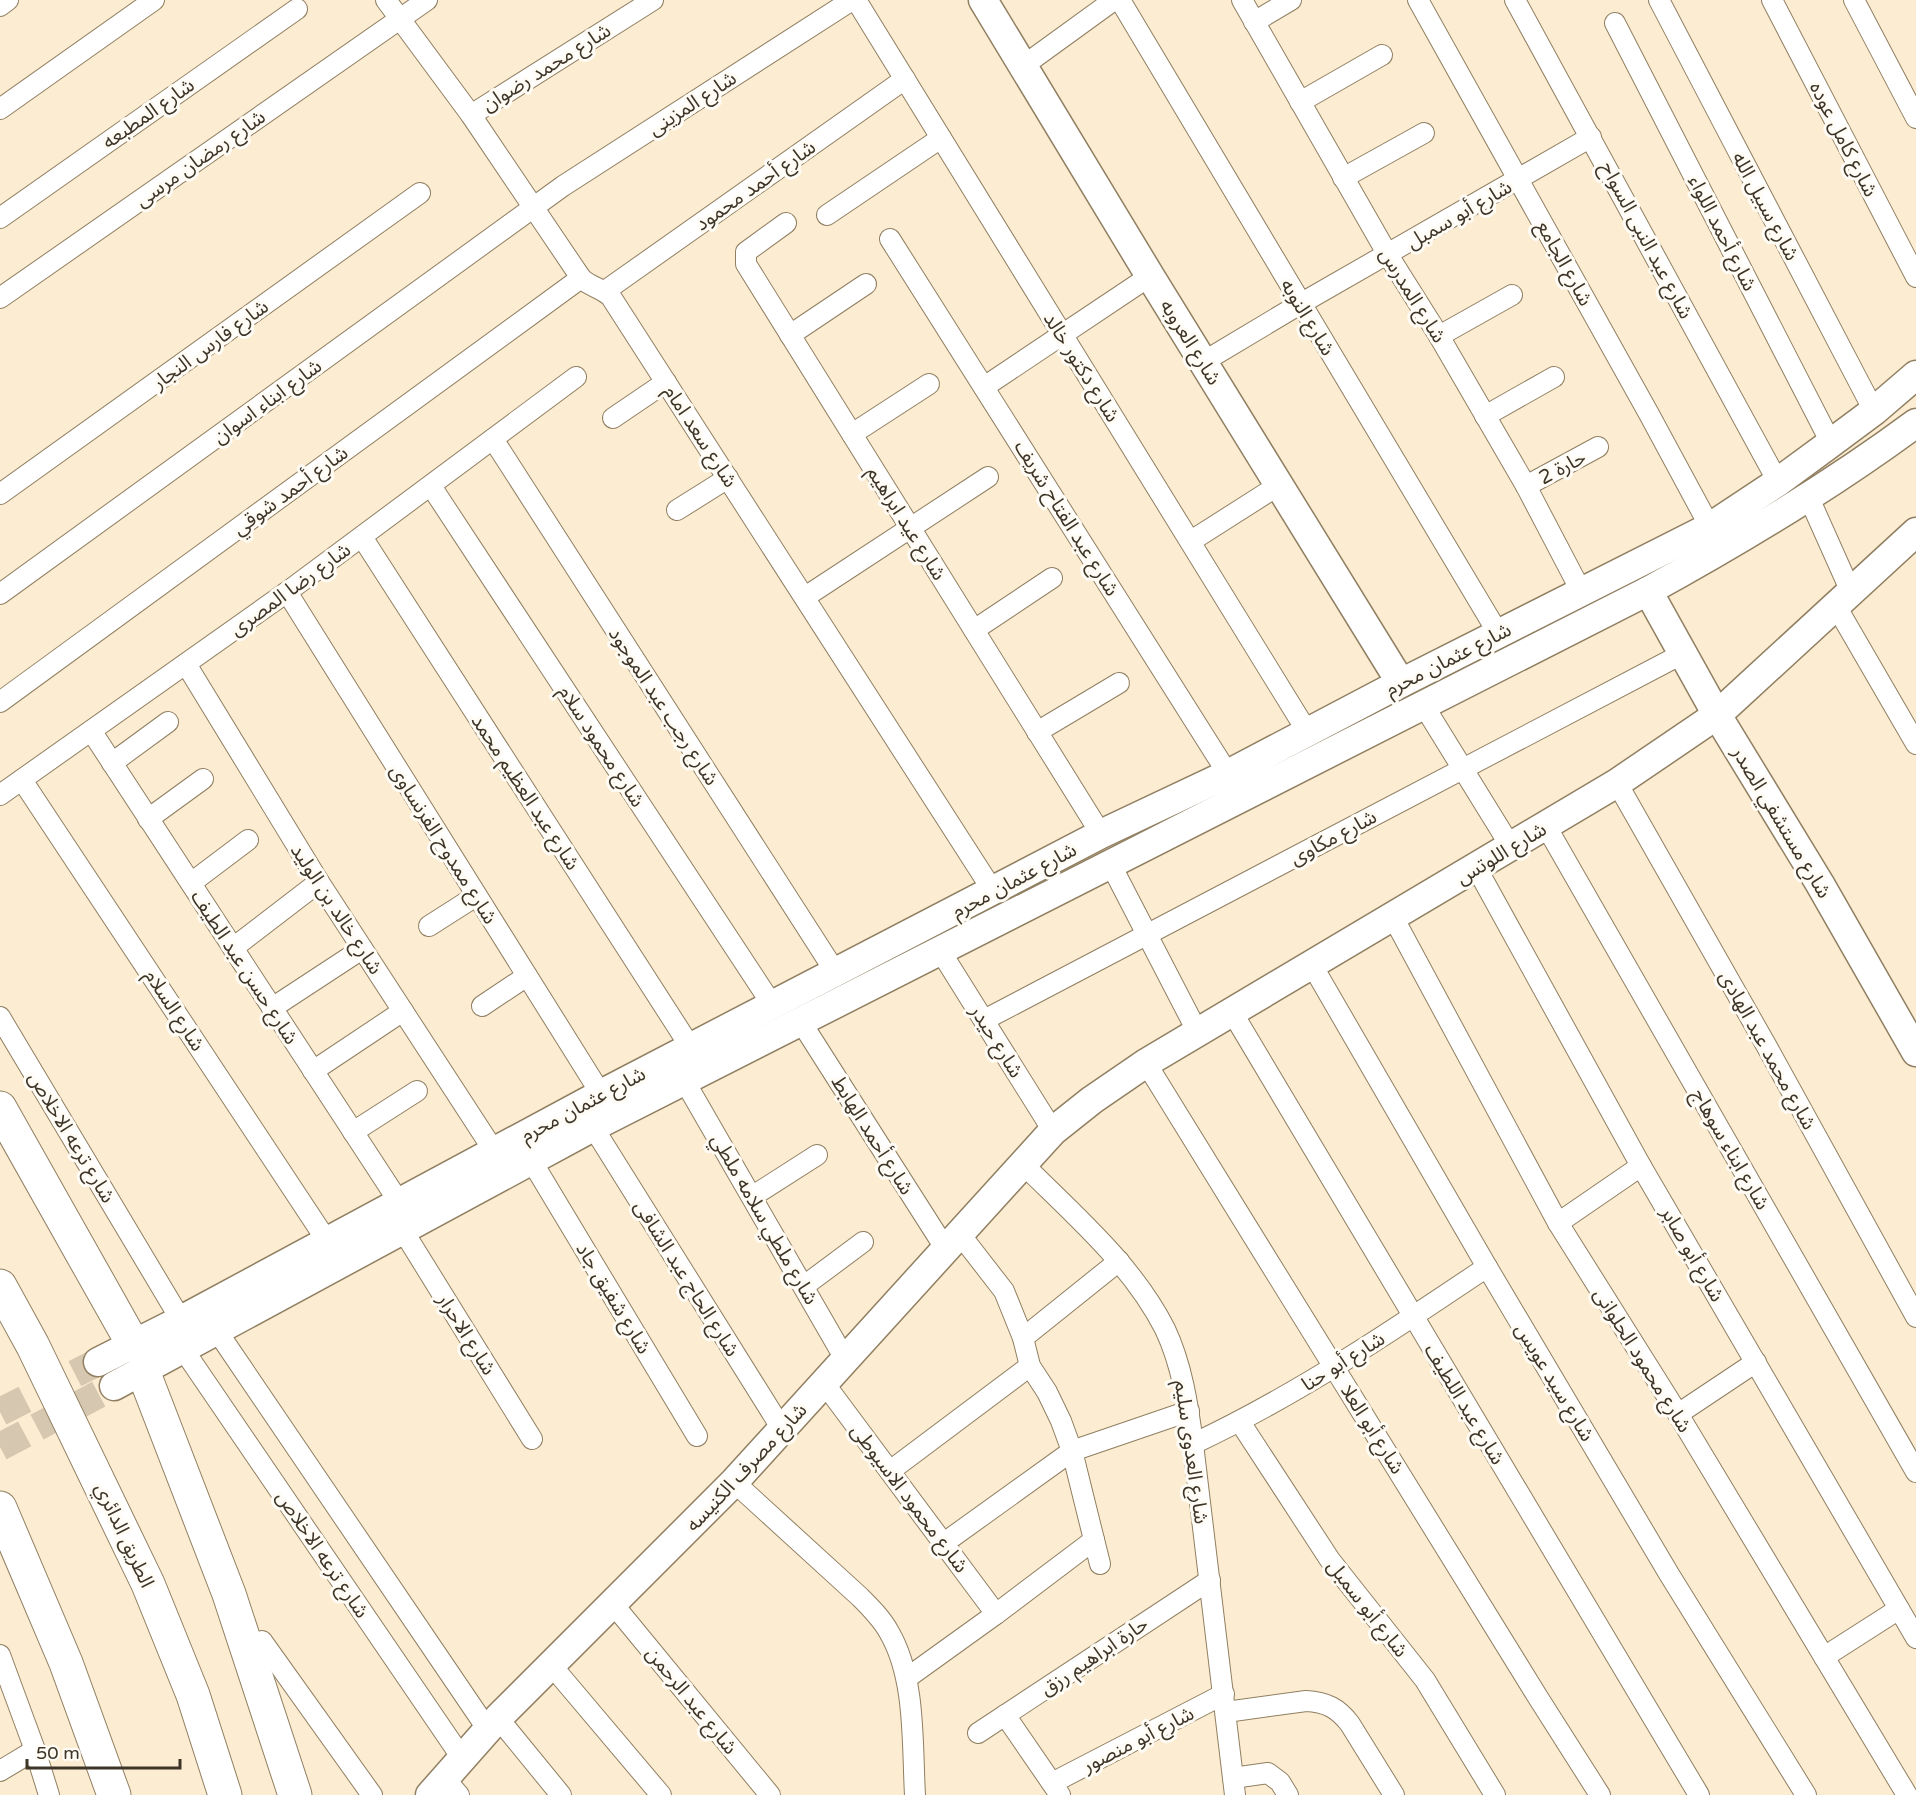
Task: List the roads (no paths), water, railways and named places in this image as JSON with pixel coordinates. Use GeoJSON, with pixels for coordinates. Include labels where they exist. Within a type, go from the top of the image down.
{"type":"FeatureCollection","features":[{"type":"Feature","properties":{"kind":"highway"},"geometry":{"type":"LineString","coordinates":[[0,1108],[138,1358],[229,1594],[295,1795]]}},
{"type":"Feature","properties":{"kind":"highway","name":"الطريق الدائري"},"geometry":{"type":"LineString","coordinates":[[0,1286],[33,1346],[148,1584],[193,1695],[225,1795]]}},
{"type":"Feature","properties":{"kind":"highway"},"geometry":{"type":"LineString","coordinates":[[0,1508],[66,1663],[114,1795]]}},
{"type":"Feature","properties":{"kind":"main road","name":"شارع العروبه"},"geometry":{"type":"LineString","coordinates":[[983,0],[1401,683]]}},
{"type":"Feature","properties":{"kind":"main road","name":"شارع عثمان محرم"},"geometry":{"type":"LineString","coordinates":[[114,1386],[138,1358],[181,1320],[327,1241],[401,1216],[531,1160],[684,1080],[1111,865],[1235,785],[1308,733],[1498,633],[1710,526],[1778,482],[1874,411],[1916,375]]}},
{"type":"Feature","properties":{"kind":"main road","name":"شارع عثمان محرم"},"geometry":{"type":"LineString","coordinates":[[98,1362],[183,1350],[401,1216],[494,1151],[1101,834],[1235,785],[1424,706],[1723,550],[1809,498],[1916,423]]}},
{"type":"Feature","properties":{"kind":"main road","name":"شارع اللوتس"},"geometry":{"type":"LineString","coordinates":[[1053,1131],[1092,1100],[1146,1064],[1617,783],[1717,715],[1916,532]]}},
{"type":"Feature","properties":{"kind":"main road","name":"شارع مستشفي الصدر"},"geometry":{"type":"LineString","coordinates":[[1648,591],[1717,715],[1820,884],[1916,1052]]}},
{"type":"Feature","properties":{"kind":"main road","name":"شارع مصرف الكنيسه"},"geometry":{"type":"LineString","coordinates":[[449,1782],[493,1724],[734,1482],[1053,1131]]}},
{"type":"Feature","properties":{"kind":"street"},"geometry":{"type":"LineString","coordinates":[[0,6],[8,0]]}},
{"type":"Feature","properties":{"kind":"street"},"geometry":{"type":"LineString","coordinates":[[0,109],[154,0]]}},
{"type":"Feature","properties":{"kind":"street","name":"شارع سعد امام"},"geometry":{"type":"LineString","coordinates":[[386,0],[471,115],[581,278],[611,297],[993,891]]}},
{"type":"Feature","properties":{"kind":"street","name":"شارع رمضان مرسى"},"geometry":{"type":"LineString","coordinates":[[0,298],[427,0]]}},
{"type":"Feature","properties":{"kind":"street","name":"شارع محمد رضوان"},"geometry":{"type":"LineString","coordinates":[[471,115],[653,0]]}},
{"type":"Feature","properties":{"kind":"street","name":"شارع دكتور خالد"},"geometry":{"type":"LineString","coordinates":[[854,0],[1308,733]]}},
{"type":"Feature","properties":{"kind":"street","name":"شارع المزينى"},"geometry":{"type":"LineString","coordinates":[[534,208],[563,186],[854,0]]}},
{"type":"Feature","properties":{"kind":"street"},"geometry":{"type":"LineString","coordinates":[[1023,66],[1114,0]]}},
{"type":"Feature","properties":{"kind":"street","name":"شارع النوبه"},"geometry":{"type":"LineString","coordinates":[[1120,0],[1498,633]]}},
{"type":"Feature","properties":{"kind":"street","name":"شارع المدرس"},"geometry":{"type":"LineString","coordinates":[[1242,0],[1388,255],[1439,336],[1526,486],[1581,591]]}},
{"type":"Feature","properties":{"kind":"street"},"geometry":{"type":"LineString","coordinates":[[1254,22],[1292,0]]}},
{"type":"Feature","properties":{"kind":"street","name":"شارع الجامع"},"geometry":{"type":"LineString","coordinates":[[1418,0],[1650,414],[1710,526]]}},
{"type":"Feature","properties":{"kind":"street","name":"شارع عبد النبى السواح"},"geometry":{"type":"LineString","coordinates":[[1515,0],[1778,482]]}},
{"type":"Feature","properties":{"kind":"street","name":"شارع سبيل الله"},"geometry":{"type":"LineString","coordinates":[[1659,0],[1874,411]]}},
{"type":"Feature","properties":{"kind":"street","name":"شارع كامل عوده"},"geometry":{"type":"LineString","coordinates":[[1772,0],[1916,277]]}},
{"type":"Feature","properties":{"kind":"street"},"geometry":{"type":"LineString","coordinates":[[1854,0],[1916,118]]}},
{"type":"Feature","properties":{"kind":"street","name":"شارع المطبعه"},"geometry":{"type":"LineString","coordinates":[[0,218],[297,9]]}},
{"type":"Feature","properties":{"kind":"street","name":"شارع أحمد اللواء"},"geometry":{"type":"LineString","coordinates":[[1615,23],[1831,443]]}},
{"type":"Feature","properties":{"kind":"street"},"geometry":{"type":"LineString","coordinates":[[1300,102],[1382,56]]}},
{"type":"Feature","properties":{"kind":"street","name":"شارع أحمد محمود"},"geometry":{"type":"LineString","coordinates":[[604,291],[905,79]]}},
{"type":"Feature","properties":{"kind":"street"},"geometry":{"type":"LineString","coordinates":[[1343,177],[1424,133]]}},
{"type":"Feature","properties":{"kind":"street","name":"شارع أبو سمبل"},"geometry":{"type":"LineString","coordinates":[[1203,362],[1591,137]]}},
{"type":"Feature","properties":{"kind":"street"},"geometry":{"type":"LineString","coordinates":[[827,215],[940,138]]}},
{"type":"Feature","properties":{"kind":"street","name":"شارع فارس النجار"},"geometry":{"type":"LineString","coordinates":[[0,494],[420,193]]}},
{"type":"Feature","properties":{"kind":"street","name":"شارع ابناء اسوان"},"geometry":{"type":"LineString","coordinates":[[0,594],[534,208]]}},
{"type":"Feature","properties":{"kind":"street","name":"شارع عيد ابراهيم"},"geometry":{"type":"LineString","coordinates":[[786,223],[746,252],[744,258],[746,264],[1101,834]]}},
{"type":"Feature","properties":{"kind":"street","name":"شارع عبد الفتاح شريف"},"geometry":{"type":"LineString","coordinates":[[890,240],[1235,785]]}},
{"type":"Feature","properties":{"kind":"street"},"geometry":{"type":"LineString","coordinates":[[984,387],[1150,276]]}},
{"type":"Feature","properties":{"kind":"street","name":"شارع أحمد شوقي"},"geometry":{"type":"LineString","coordinates":[[0,702],[581,278]]}},
{"type":"Feature","properties":{"kind":"street"},"geometry":{"type":"LineString","coordinates":[[790,335],[866,284]]}},
{"type":"Feature","properties":{"kind":"street"},"geometry":{"type":"LineString","coordinates":[[1439,336],[1512,295]]}},
{"type":"Feature","properties":{"kind":"street","name":"شارع رضا المصرى"},"geometry":{"type":"LineString","coordinates":[[0,795],[287,592],[576,377]]}},
{"type":"Feature","properties":{"kind":"street"},"geometry":{"type":"LineString","coordinates":[[1485,416],[1554,377]]}},
{"type":"Feature","properties":{"kind":"street"},"geometry":{"type":"LineString","coordinates":[[613,418],[666,382]]}},
{"type":"Feature","properties":{"kind":"street"},"geometry":{"type":"LineString","coordinates":[[852,434],[929,384]]}},
{"type":"Feature","properties":{"kind":"street","name":"شارع رجب عبد الموجود"},"geometry":{"type":"LineString","coordinates":[[493,439],[836,973]]}},
{"type":"Feature","properties":{"kind":"street","name":"حارة 2"},"geometry":{"type":"LineString","coordinates":[[1526,486],[1598,447]]}},
{"type":"Feature","properties":{"kind":"street"},"geometry":{"type":"LineString","coordinates":[[805,597],[988,477]]}},
{"type":"Feature","properties":{"kind":"street"},"geometry":{"type":"LineString","coordinates":[[677,510],[728,478]]}},
{"type":"Feature","properties":{"kind":"street"},"geometry":{"type":"LineString","coordinates":[[1191,541],[1279,484]]}},
{"type":"Feature","properties":{"kind":"street","name":"شارع محمود سلام"},"geometry":{"type":"LineString","coordinates":[[431,486],[772,1006]]}},
{"type":"Feature","properties":{"kind":"street"},"geometry":{"type":"LineString","coordinates":[[1809,498],[1844,599],[1916,744]]}},
{"type":"Feature","properties":{"kind":"street","name":"شارع عبد العظيم محمد"},"geometry":{"type":"LineString","coordinates":[[362,537],[691,1048]]}},
{"type":"Feature","properties":{"kind":"street"},"geometry":{"type":"LineString","coordinates":[[974,630],[1052,578]]}},
{"type":"Feature","properties":{"kind":"street","name":"شارع ممدوح الفرنساوى"},"geometry":{"type":"LineString","coordinates":[[287,592],[602,1094]]}},
{"type":"Feature","properties":{"kind":"street","name":"شارع مكاوى"},"geometry":{"type":"LineString","coordinates":[[984,1020],[1682,654]]}},
{"type":"Feature","properties":{"kind":"street","name":"شارع خالد بن الوليد"},"geometry":{"type":"LineString","coordinates":[[186,664],[319,882],[494,1151]]}},
{"type":"Feature","properties":{"kind":"street"},"geometry":{"type":"LineString","coordinates":[[1038,732],[1119,683]]}},
{"type":"Feature","properties":{"kind":"street"},"geometry":{"type":"LineString","coordinates":[[1424,706],[1511,847]]}},
{"type":"Feature","properties":{"kind":"street"},"geometry":{"type":"LineString","coordinates":[[112,763],[168,722]]}},
{"type":"Feature","properties":{"kind":"street","name":"شارع حسن عبد الطيف"},"geometry":{"type":"LineString","coordinates":[[92,732],[353,1132],[401,1216]]}},
{"type":"Feature","properties":{"kind":"street"},"geometry":{"type":"LineString","coordinates":[[148,819],[203,779]]}},
{"type":"Feature","properties":{"kind":"street","name":"شارع السلام"},"geometry":{"type":"LineString","coordinates":[[22,780],[327,1241]]}},
{"type":"Feature","properties":{"kind":"street","name":"شارع محمد عبد الهادى"},"geometry":{"type":"LineString","coordinates":[[1617,783],[1772,1055],[1916,1317]]}},
{"type":"Feature","properties":{"kind":"street","name":"شارع ابناء سوهاج"},"geometry":{"type":"LineString","coordinates":[[1546,826],[1916,1472]]}},
{"type":"Feature","properties":{"kind":"street"},"geometry":{"type":"LineString","coordinates":[[191,883],[248,840]]}},
{"type":"Feature","properties":{"kind":"street"},"geometry":{"type":"LineString","coordinates":[[1111,865],[1198,1033]]}},
{"type":"Feature","properties":{"kind":"street","name":"شارع أبو صابر"},"geometry":{"type":"LineString","coordinates":[[1476,867],[1641,1166],[1916,1638]]}},
{"type":"Feature","properties":{"kind":"street"},"geometry":{"type":"LineString","coordinates":[[233,948],[319,882]]}},
{"type":"Feature","properties":{"kind":"street"},"geometry":{"type":"LineString","coordinates":[[429,926],[476,896]]}},
{"type":"Feature","properties":{"kind":"street","name":"شارع محمود الحلوانى"},"geometry":{"type":"LineString","coordinates":[[1393,917],[1558,1223],[1678,1414],[1907,1795]]}},
{"type":"Feature","properties":{"kind":"street"},"geometry":{"type":"LineString","coordinates":[[272,1008],[362,949]]}},
{"type":"Feature","properties":{"kind":"street","name":"شارع حيدر"},"geometry":{"type":"LineString","coordinates":[[941,951],[1053,1131]]}},
{"type":"Feature","properties":{"kind":"street","name":"شارع سيد عويس"},"geometry":{"type":"LineString","coordinates":[[1312,965],[1669,1574],[1806,1795]]}},
{"type":"Feature","properties":{"kind":"street"},"geometry":{"type":"LineString","coordinates":[[482,1006],[527,976]]}},
{"type":"Feature","properties":{"kind":"street"},"geometry":{"type":"LineString","coordinates":[[313,1071],[403,1011]]}},
{"type":"Feature","properties":{"kind":"street","name":"شارع عبد اللطيف"},"geometry":{"type":"LineString","coordinates":[[1232,1012],[1699,1795]]}},
{"type":"Feature","properties":{"kind":"street","name":"شارع ترعه الاخلاص"},"geometry":{"type":"LineString","coordinates":[[0,1017],[181,1320]]}},
{"type":"Feature","properties":{"kind":"street","name":"شارع أحمد الهابط"},"geometry":{"type":"LineString","coordinates":[[801,1022],[952,1240],[1004,1291],[1023,1338],[1030,1366],[1052,1402],[1072,1451],[1100,1564]]}},
{"type":"Feature","properties":{"kind":"street","name":"شارع أبو العلا"},"geometry":{"type":"LineString","coordinates":[[1146,1064],[1600,1795]]}},
{"type":"Feature","properties":{"kind":"street","name":"شارع ملطي سلامه ملطي"},"geometry":{"type":"LineString","coordinates":[[684,1080],[845,1359]]}},
{"type":"Feature","properties":{"kind":"street"},"geometry":{"type":"LineString","coordinates":[[353,1132],[417,1091]]}},
{"type":"Feature","properties":{"kind":"street","name":"شارع الحاج عبد الشافى"},"geometry":{"type":"LineString","coordinates":[[593,1127],[782,1430]]}},
{"type":"Feature","properties":{"kind":"street"},"geometry":{"type":"LineString","coordinates":[[753,1196],[817,1155]]}},
{"type":"Feature","properties":{"kind":"street","name":"شارع شفيق جاد"},"geometry":{"type":"LineString","coordinates":[[531,1160],[697,1436]]}},
{"type":"Feature","properties":{"kind":"street","name":"شارع العدوى سليم"},"geometry":{"type":"LineString","coordinates":[[1023,1164],[1119,1261],[1145,1294],[1165,1330],[1180,1370],[1189,1411],[1225,1703],[1231,1789]]}},
{"type":"Feature","properties":{"kind":"street"},"geometry":{"type":"LineString","coordinates":[[1558,1223],[1641,1166]]}},
{"type":"Feature","properties":{"kind":"street","name":"شارع الاحرار"},"geometry":{"type":"LineString","coordinates":[[401,1216],[532,1439]]}},
{"type":"Feature","properties":{"kind":"street"},"geometry":{"type":"LineString","coordinates":[[804,1286],[863,1242]]}},
{"type":"Feature","properties":{"kind":"street"},"geometry":{"type":"LineString","coordinates":[[1023,1338],[1119,1261]]}},
{"type":"Feature","properties":{"kind":"street","name":"شارع أبو حنا"},"geometry":{"type":"LineString","coordinates":[[1193,1444],[1240,1422],[1335,1368],[1487,1267]]}},
{"type":"Feature","properties":{"kind":"street","name":"شارع ترعه الاخلاص"},"geometry":{"type":"LineString","coordinates":[[217,1331],[493,1724],[561,1795]]}},
{"type":"Feature","properties":{"kind":"street","name":"شارع ترعه الاخلاص"},"geometry":{"type":"LineString","coordinates":[[183,1350],[449,1782]]}},
{"type":"Feature","properties":{"kind":"street"},"geometry":{"type":"LineString","coordinates":[[1678,1414],[1756,1362]]}},
{"type":"Feature","properties":{"kind":"street"},"geometry":{"type":"LineString","coordinates":[[890,1471],[1030,1366]]}},
{"type":"Feature","properties":{"kind":"street","name":"شارع محمود الاسيوطى"},"geometry":{"type":"LineString","coordinates":[[824,1383],[996,1614]]}},
{"type":"Feature","properties":{"kind":"street"},"geometry":{"type":"LineString","coordinates":[[944,1543],[1072,1451],[1189,1411]]}},
{"type":"Feature","properties":{"kind":"street","name":"شارع أبو سمبل"},"geometry":{"type":"LineString","coordinates":[[1240,1422],[1330,1560],[1425,1680],[1495,1795]]}},
{"type":"Feature","properties":{"kind":"street"},"geometry":{"type":"LineString","coordinates":[[734,1482],[876,1613],[889,1632],[908,1678],[914,1786],[928,1795]]}},
{"type":"Feature","properties":{"kind":"street"},"geometry":{"type":"LineString","coordinates":[[908,1678],[1094,1540]]}},
{"type":"Feature","properties":{"kind":"street","name":"حارة ابراهيم رزق"},"geometry":{"type":"LineString","coordinates":[[978,1733],[1210,1580]]}},
{"type":"Feature","properties":{"kind":"street","name":"شارع عبد الرحمن"},"geometry":{"type":"LineString","coordinates":[[613,1604],[770,1795]]}},
{"type":"Feature","properties":{"kind":"street"},"geometry":{"type":"LineString","coordinates":[[1824,1657],[1899,1609]]}},
{"type":"Feature","properties":{"kind":"street"},"geometry":{"type":"LineString","coordinates":[[262,1641],[372,1795]]}},
{"type":"Feature","properties":{"kind":"street"},"geometry":{"type":"LineString","coordinates":[[0,1655],[49,1795]]}},
{"type":"Feature","properties":{"kind":"street"},"geometry":{"type":"LineString","coordinates":[[552,1666],[661,1795]]}},
{"type":"Feature","properties":{"kind":"street","name":"شارع أبو منصور"},"geometry":{"type":"LineString","coordinates":[[1056,1789],[1225,1703],[1306,1701],[1331,1706],[1342,1714],[1394,1795]]}},
{"type":"Feature","properties":{"kind":"street"},"geometry":{"type":"LineString","coordinates":[[1005,1715],[1056,1789]]}},
{"type":"Feature","properties":{"kind":"street"},"geometry":{"type":"LineString","coordinates":[[2,1764],[35,1750]]}},
{"type":"Feature","properties":{"kind":"street"},"geometry":{"type":"LineString","coordinates":[[1231,1789],[1268,1773],[1280,1782],[1288,1795]]}},
{"type":"Feature","properties":{"kind":"tunnel"},"geometry":{"type":"LineString","coordinates":[[0,1412],[98,1362]]}},
{"type":"Feature","properties":{"kind":"tunnel"},"geometry":{"type":"LineString","coordinates":[[0,1447],[114,1386]]}}]}
